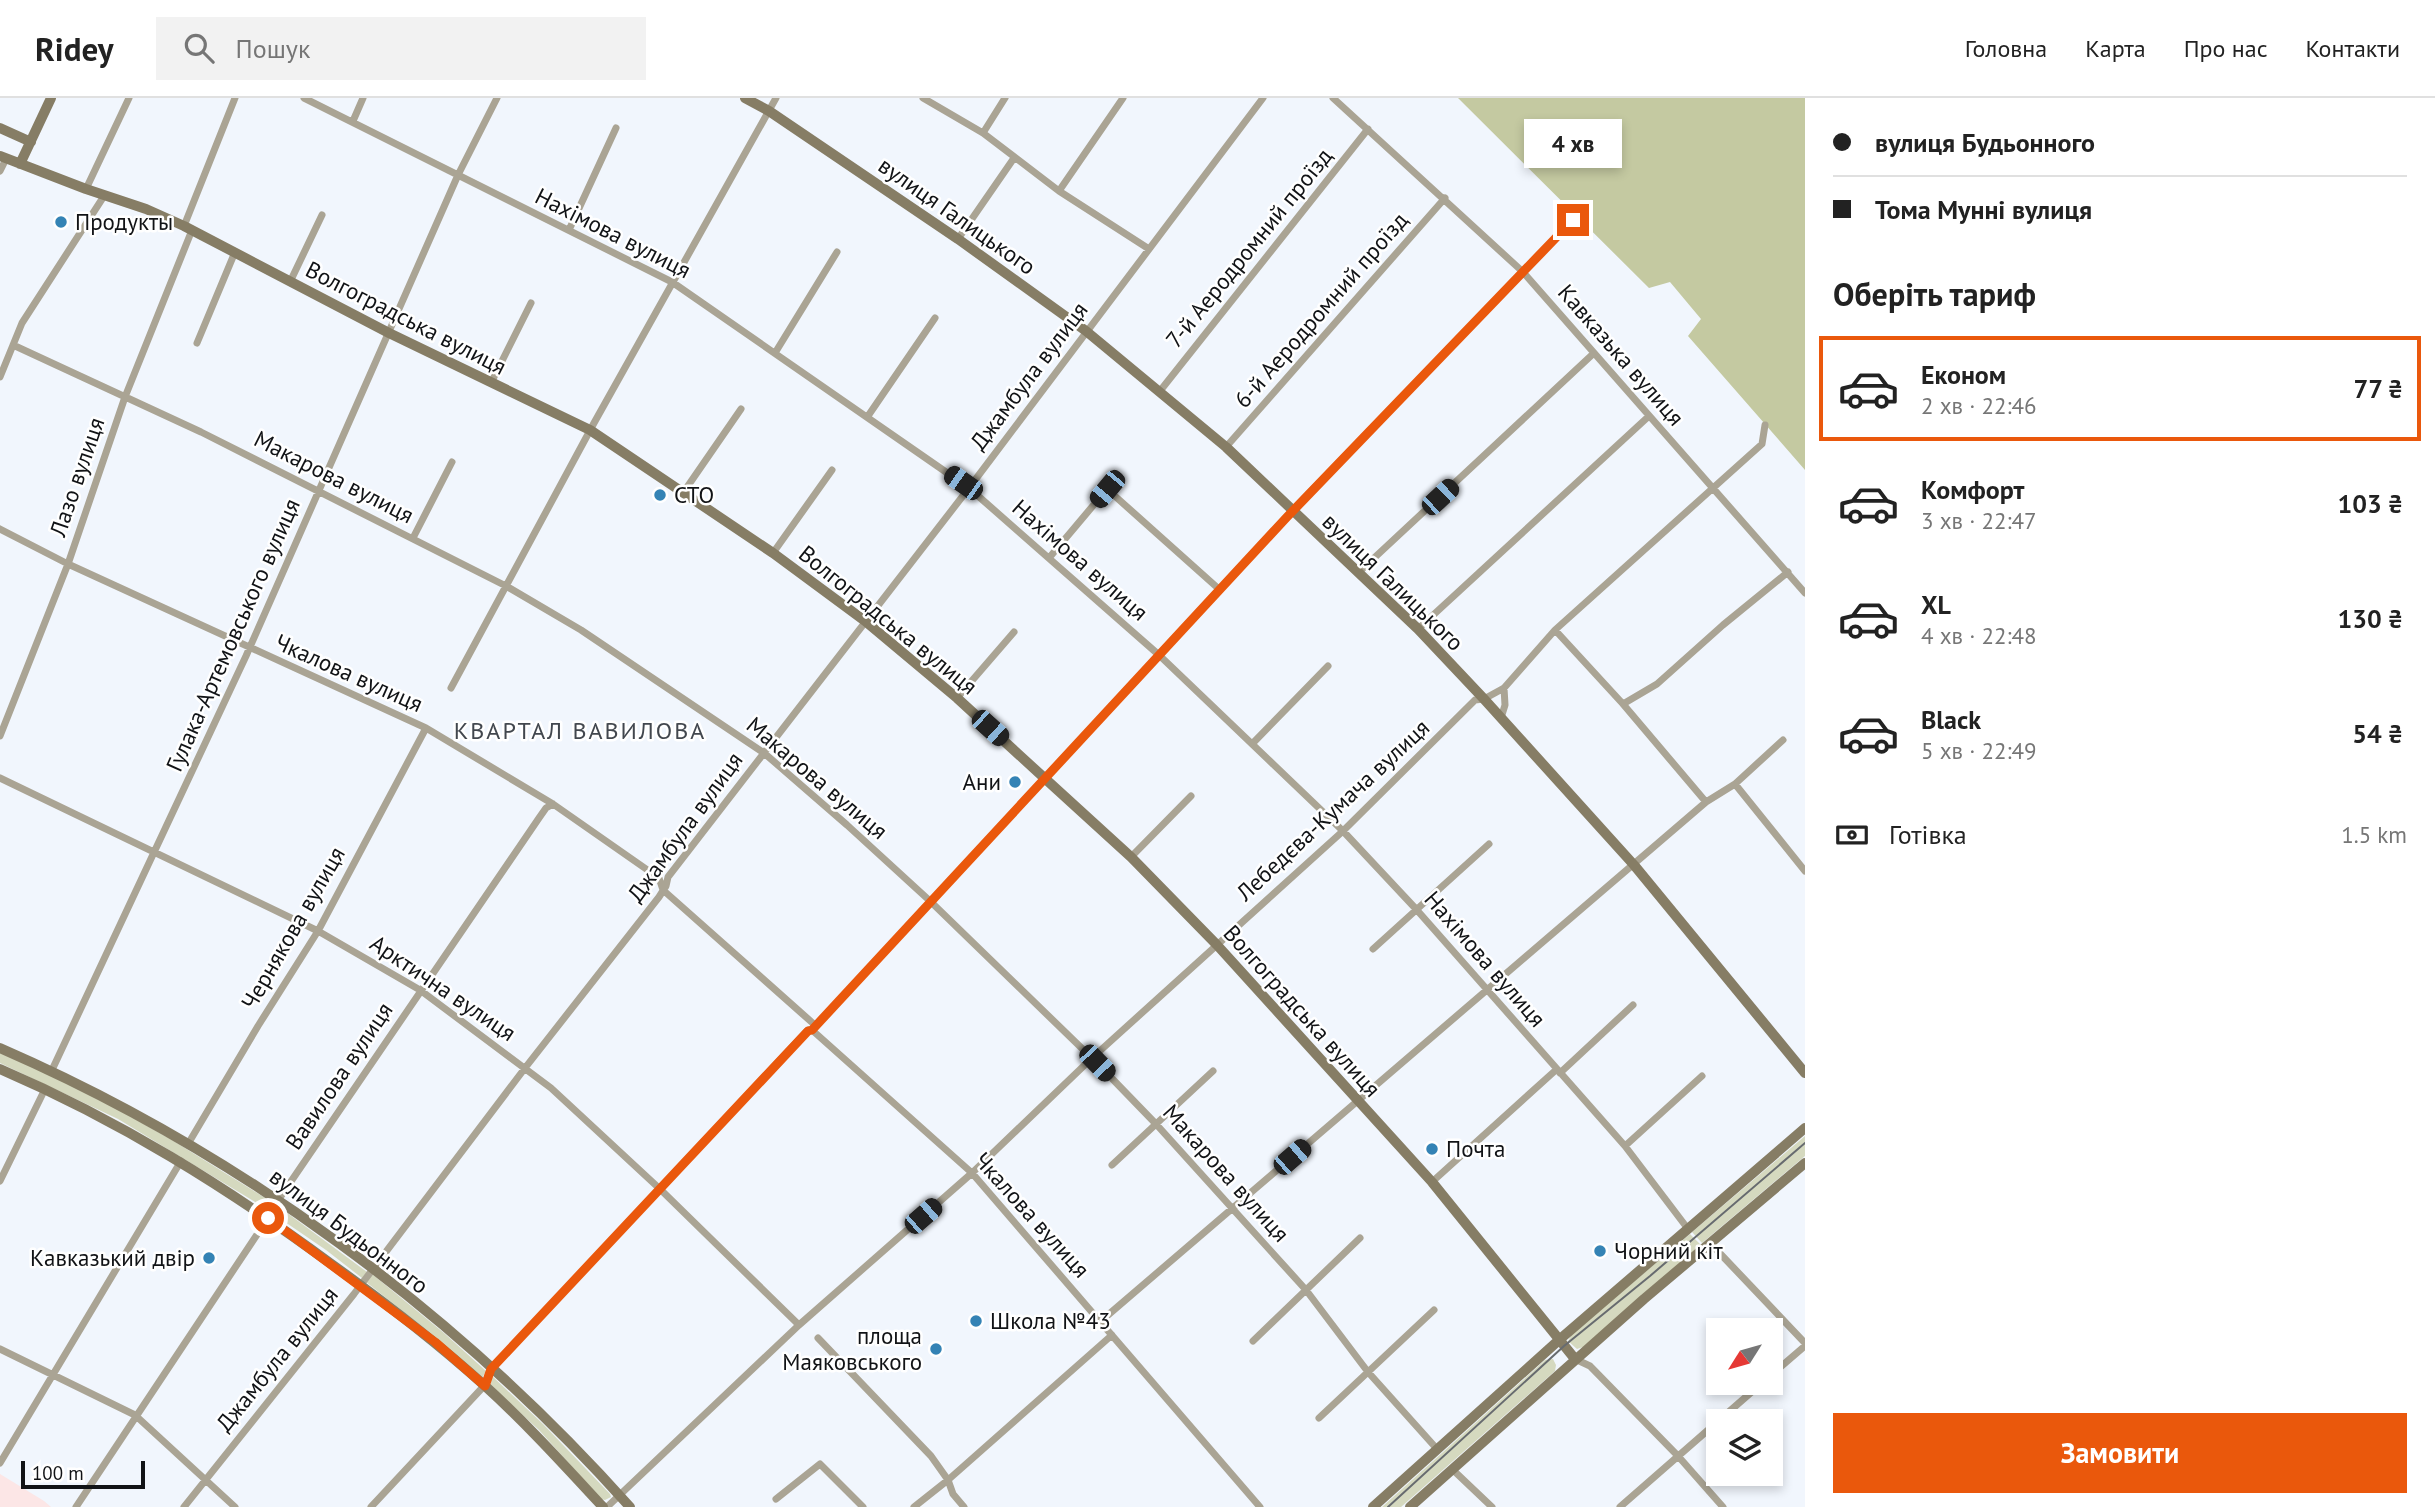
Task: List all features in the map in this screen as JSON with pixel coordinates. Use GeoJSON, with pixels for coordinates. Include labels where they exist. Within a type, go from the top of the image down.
{"type":"FeatureCollection","features":[{"type":"Feature","properties":{"kind":"street"},"geometry":{"type":"LineString","coordinates":[[20,164],[51,98]]}},
{"type":"Feature","properties":{"kind":"street"},"geometry":{"type":"LineString","coordinates":[[86,190],[130,98]]}},
{"type":"Feature","properties":{"kind":"street","name":"Лазо вулиця"},"geometry":{"type":"LineString","coordinates":[[0,736],[68,564],[125,397],[235,98]]}},
{"type":"Feature","properties":{"kind":"street","name":"Нахімова вулиця"},"geometry":{"type":"LineString","coordinates":[[304,98],[672,282],[969,488],[1159,655],[1343,831],[1416,909],[1625,1146],[1688,1229]]}},
{"type":"Feature","properties":{"kind":"street"},"geometry":{"type":"LineString","coordinates":[[353,121],[363,98]]}},
{"type":"Feature","properties":{"kind":"street","name":"Гулака-Артемовського вулиця"},"geometry":{"type":"LineString","coordinates":[[52,1070],[249,648],[458,175],[497,98]]}},
{"type":"Feature","properties":{"kind":"street","name":"вулиця Галицького"},"geometry":{"type":"LineString","coordinates":[[745,98],[769,111],[958,239],[1086,331],[1226,447],[1418,629],[1484,699],[1634,866],[1805,1073]]}},
{"type":"Feature","properties":{"kind":"street"},"geometry":{"type":"LineString","coordinates":[[451,688],[590,430],[776,98]]}},
{"type":"Feature","properties":{"kind":"street"},"geometry":{"type":"LineString","coordinates":[[923,98],[983,133],[1059,191],[1149,249]]}},
{"type":"Feature","properties":{"kind":"street"},"geometry":{"type":"LineString","coordinates":[[983,133],[1005,98]]}},
{"type":"Feature","properties":{"kind":"street"},"geometry":{"type":"LineString","coordinates":[[1059,191],[1124,98]]}},
{"type":"Feature","properties":{"kind":"street","name":"Джамбула вулиця"},"geometry":{"type":"LineString","coordinates":[[184,1507],[372,1270],[663,890],[668,877],[969,488],[1263,98]]}},
{"type":"Feature","properties":{"kind":"street","name":"Кавказька вулиця"},"geometry":{"type":"LineString","coordinates":[[1333,98],[1523,272],[1805,593]]}},
{"type":"Feature","properties":{"kind":"street"},"geometry":{"type":"LineString","coordinates":[[0,128],[31,142]]}},
{"type":"Feature","properties":{"kind":"street"},"geometry":{"type":"LineString","coordinates":[[569,230],[617,128]]}},
{"type":"Feature","properties":{"kind":"street","name":"7-й Аеродромний проїзд"},"geometry":{"type":"LineString","coordinates":[[1160,391],[1368,129]]}},
{"type":"Feature","properties":{"kind":"street"},"geometry":{"type":"LineString","coordinates":[[0,171],[3,157]]}},
{"type":"Feature","properties":{"kind":"street","name":"Волгоградська вулиця"},"geometry":{"type":"LineString","coordinates":[[3,157],[86,190],[146,209],[188,228],[389,333],[590,430],[773,554],[865,621],[957,698],[1131,857],[1217,945],[1432,1182],[1575,1359]]}},
{"type":"Feature","properties":{"kind":"street"},"geometry":{"type":"LineString","coordinates":[[958,239],[1014,158]]}},
{"type":"Feature","properties":{"kind":"street"},"geometry":{"type":"LineString","coordinates":[[0,377],[22,323],[104,196]]}},
{"type":"Feature","properties":{"kind":"street","name":"6-й Аеродромний проїзд"},"geometry":{"type":"LineString","coordinates":[[1226,447],[1445,198]]}},
{"type":"Feature","properties":{"kind":"street"},"geometry":{"type":"LineString","coordinates":[[290,282],[322,215]]}},
{"type":"Feature","properties":{"kind":"street"},"geometry":{"type":"LineString","coordinates":[[371,1507],[485,1386],[491,1369],[808,1031],[814,1028],[1292,511],[1573,220]]}},
{"type":"Feature","properties":{"kind":"street"},"geometry":{"type":"LineString","coordinates":[[775,353],[837,252]]}},
{"type":"Feature","properties":{"kind":"street"},"geometry":{"type":"LineString","coordinates":[[197,343],[235,253]]}},
{"type":"Feature","properties":{"kind":"street"},"geometry":{"type":"LineString","coordinates":[[491,383],[531,303]]}},
{"type":"Feature","properties":{"kind":"street"},"geometry":{"type":"LineString","coordinates":[[868,416],[935,318]]}},
{"type":"Feature","properties":{"kind":"street","name":"Макарова вулиця"},"geometry":{"type":"LineString","coordinates":[[13,345],[319,490],[506,586],[581,630],[764,752],[930,901],[1156,1124],[1306,1290],[1368,1371],[1437,1449]]}},
{"type":"Feature","properties":{"kind":"street"},"geometry":{"type":"LineString","coordinates":[[1358,573],[1594,353]]}},
{"type":"Feature","properties":{"kind":"street"},"geometry":{"type":"LineString","coordinates":[[683,493],[741,409]]}},
{"type":"Feature","properties":{"kind":"street"},"geometry":{"type":"LineString","coordinates":[[1418,629],[1648,416]]}},
{"type":"Feature","properties":{"kind":"street","name":"Лебедєва-Кумача вулиця"},"geometry":{"type":"LineString","coordinates":[[605,1507],[620,1496],[799,1325],[972,1173],[1092,1058],[1343,831],[1475,700],[1484,699],[1504,688],[1555,630],[1762,444],[1765,425]]}},
{"type":"Feature","properties":{"kind":"street"},"geometry":{"type":"LineString","coordinates":[[413,538],[452,462]]}},
{"type":"Feature","properties":{"kind":"street"},"geometry":{"type":"LineString","coordinates":[[773,554],[832,470]]}},
{"type":"Feature","properties":{"kind":"street"},"geometry":{"type":"LineString","coordinates":[[1049,558],[1118,476]]}},
{"type":"Feature","properties":{"kind":"street"},"geometry":{"type":"LineString","coordinates":[[1107,489],[1220,590]]}},
{"type":"Feature","properties":{"kind":"street","name":"Чкалова вулиця"},"geometry":{"type":"LineString","coordinates":[[0,529],[68,564],[426,729],[552,804],[659,878],[663,890],[972,1173],[1259,1507]]}},
{"type":"Feature","properties":{"kind":"street"},"geometry":{"type":"LineString","coordinates":[[1623,704],[1657,684],[1788,572]]}},
{"type":"Feature","properties":{"kind":"street"},"geometry":{"type":"LineString","coordinates":[[1555,630],[1623,704],[1706,802]]}},
{"type":"Feature","properties":{"kind":"street"},"geometry":{"type":"LineString","coordinates":[[957,698],[1014,632]]}},
{"type":"Feature","properties":{"kind":"street"},"geometry":{"type":"LineString","coordinates":[[1253,743],[1328,666]]}},
{"type":"Feature","properties":{"kind":"street"},"geometry":{"type":"LineString","coordinates":[[1501,718],[1505,705],[1504,688]]}},
{"type":"Feature","properties":{"kind":"street","name":"Чернякова вулиця"},"geometry":{"type":"LineString","coordinates":[[188,1144],[318,931],[426,729]]}},
{"type":"Feature","properties":{"kind":"street"},"geometry":{"type":"LineString","coordinates":[[1101,1321],[1706,802],[1735,784],[1783,740]]}},
{"type":"Feature","properties":{"kind":"street","name":"Арктична вулиця"},"geometry":{"type":"LineString","coordinates":[[0,778],[318,931],[420,990],[551,1088],[661,1190],[799,1325]]}},
{"type":"Feature","properties":{"kind":"street"},"geometry":{"type":"LineString","coordinates":[[1735,784],[1805,871]]}},
{"type":"Feature","properties":{"kind":"street"},"geometry":{"type":"LineString","coordinates":[[1131,857],[1191,796]]}},
{"type":"Feature","properties":{"kind":"street","name":"Вавилова вулиця"},"geometry":{"type":"LineString","coordinates":[[279,1199],[420,990],[546,808],[552,804]]}},
{"type":"Feature","properties":{"kind":"street"},"geometry":{"type":"LineString","coordinates":[[1373,949],[1489,845]]}},
{"type":"Feature","properties":{"kind":"street"},"geometry":{"type":"LineString","coordinates":[[1432,1182],[1633,1005]]}},
{"type":"Feature","properties":{"kind":"street","name":"вулиця Будьонного"},"geometry":{"type":"LineString","coordinates":[[0,1048],[52,1070],[131,1110],[279,1199],[446,1328],[554,1428],[629,1507]]}},
{"type":"Feature","properties":{"kind":"street","name":"вулиця Будьонного"},"geometry":{"type":"LineString","coordinates":[[0,1069],[117,1125],[181,1161],[268,1218],[435,1342],[539,1438],[605,1507]]}},
{"type":"Feature","properties":{"kind":"street"},"geometry":{"type":"LineString","coordinates":[[1112,1165],[1213,1071]]}},
{"type":"Feature","properties":{"kind":"street"},"geometry":{"type":"LineString","coordinates":[[1625,1146],[1702,1076]]}},
{"type":"Feature","properties":{"kind":"street"},"geometry":{"type":"LineString","coordinates":[[0,1181],[45,1089]]}},
{"type":"Feature","properties":{"kind":"street"},"geometry":{"type":"LineString","coordinates":[[1373,1507],[1559,1340],[1805,1128]]}},
{"type":"Feature","properties":{"kind":"street"},"geometry":{"type":"LineString","coordinates":[[0,1463],[181,1161]]}},
{"type":"Feature","properties":{"kind":"street"},"geometry":{"type":"LineString","coordinates":[[1410,1507],[1575,1359],[1805,1163]]}},
{"type":"Feature","properties":{"kind":"street"},"geometry":{"type":"LineString","coordinates":[[76,1507],[268,1218]]}},
{"type":"Feature","properties":{"kind":"street"},"geometry":{"type":"LineString","coordinates":[[1253,1341],[1360,1238]]}},
{"type":"Feature","properties":{"kind":"street"},"geometry":{"type":"LineString","coordinates":[[1710,1244],[1805,1344],[1783,1364]]}},
{"type":"Feature","properties":{"kind":"street"},"geometry":{"type":"LineString","coordinates":[[1319,1418],[1434,1310]]}},
{"type":"Feature","properties":{"kind":"street"},"geometry":{"type":"LineString","coordinates":[[914,1507],[1111,1335]]}},
{"type":"Feature","properties":{"kind":"street"},"geometry":{"type":"LineString","coordinates":[[818,1338],[932,1457],[948,1480],[953,1494],[964,1507]]}},
{"type":"Feature","properties":{"kind":"street"},"geometry":{"type":"LineString","coordinates":[[0,1349],[135,1415],[235,1507]]}},
{"type":"Feature","properties":{"kind":"street"},"geometry":{"type":"LineString","coordinates":[[1575,1359],[1590,1366],[1678,1456],[1723,1507]]}},
{"type":"Feature","properties":{"kind":"street"},"geometry":{"type":"LineString","coordinates":[[1620,1507],[1748,1395]]}},
{"type":"Feature","properties":{"kind":"street"},"geometry":{"type":"LineString","coordinates":[[776,1499],[820,1464],[863,1507]]}},
{"type":"Feature","properties":{"kind":"street"},"geometry":{"type":"LineString","coordinates":[[1452,1469],[1492,1507]]}},
{"type":"Feature","properties":{"kind":"shaded area"},"geometry":{"type":"Polygon","coordinates":[[[0,1474],[44,1501],[51,1507],[0,1507],[0,1474]]]}},
{"type":"Feature","properties":{"kind":"green space"},"geometry":{"type":"Polygon","coordinates":[[[1458,98],[1805,98],[1805,470],[1688,336],[1701,319],[1670,282],[1649,288],[1458,98]]]}},
{"type":"Feature","properties":{"kind":"green space"},"geometry":{"type":"Polygon","coordinates":[[[0,1052],[94,1096],[267,1199],[262,1206],[118,1119],[0,1063],[0,1052]]]}},
{"type":"Feature","properties":{"kind":"green space"},"geometry":{"type":"Polygon","coordinates":[[[1805,1136],[1805,1156],[1702,1243],[1692,1232],[1805,1136]]]}},
{"type":"Feature","properties":{"kind":"green space"},"geometry":{"type":"Polygon","coordinates":[[[271,1201],[367,1272],[362,1278],[266,1209],[271,1201]]]}},
{"type":"Feature","properties":{"kind":"green space"},"geometry":{"type":"Polygon","coordinates":[[[1690,1234],[1701,1245],[1583,1347],[1577,1349],[1568,1341],[1572,1334],[1690,1234]]]}},
{"type":"Feature","properties":{"kind":"green space"},"geometry":{"type":"Polygon","coordinates":[[[372,1274],[486,1371],[482,1378],[366,1282],[372,1274]]]}},
{"type":"Feature","properties":{"kind":"green space"},"geometry":{"type":"Polygon","coordinates":[[[1553,1359],[1555,1371],[1401,1507],[1382,1507],[1545,1360],[1553,1359]]]}},
{"type":"Feature","properties":{"kind":"green space"},"geometry":{"type":"Polygon","coordinates":[[[492,1376],[543,1424],[611,1497],[601,1499],[539,1430],[490,1385],[492,1376]]]}},
{"type":"Feature","properties":{"kind":"tram line"},"geometry":{"type":"LineString","coordinates":[[1388,1507],[1564,1346],[1805,1143]]}},
{"type":"Feature","properties":{"kind":"place","name":"Продукты"},"geometry":{"type":"Point","coordinates":[61,222]}},
{"type":"Feature","properties":{"kind":"place","name":"СТО"},"geometry":{"type":"Point","coordinates":[660,495]}},
{"type":"Feature","properties":{"kind":"place","name":"Ани"},"geometry":{"type":"Point","coordinates":[1015,782]}},
{"type":"Feature","properties":{"kind":"place","name":"Почта"},"geometry":{"type":"Point","coordinates":[1432,1149]}},
{"type":"Feature","properties":{"kind":"place","name":"Чорний кіт"},"geometry":{"type":"Point","coordinates":[1600,1251]}},
{"type":"Feature","properties":{"kind":"place","name":"Кавказький двір"},"geometry":{"type":"Point","coordinates":[209,1258]}},
{"type":"Feature","properties":{"kind":"place","name":"Школа №43"},"geometry":{"type":"Point","coordinates":[976,1321]}},
{"type":"Feature","properties":{"kind":"place","name":"площа Маяковського"},"geometry":{"type":"Point","coordinates":[936,1349]}},
{"type":"Feature","properties":{"kind":"district","name":"КВАРТАЛ ВАВИЛОВА"},"geometry":{"type":"Point","coordinates":[580,731]}},
{"type":"Feature","properties":{"kind":"route"},"geometry":{"type":"LineString","coordinates":[[268,1218],[435,1342],[485,1386],[491,1369],[808,1031],[812,1030],[1298,505],[1573,220]]}}]}
